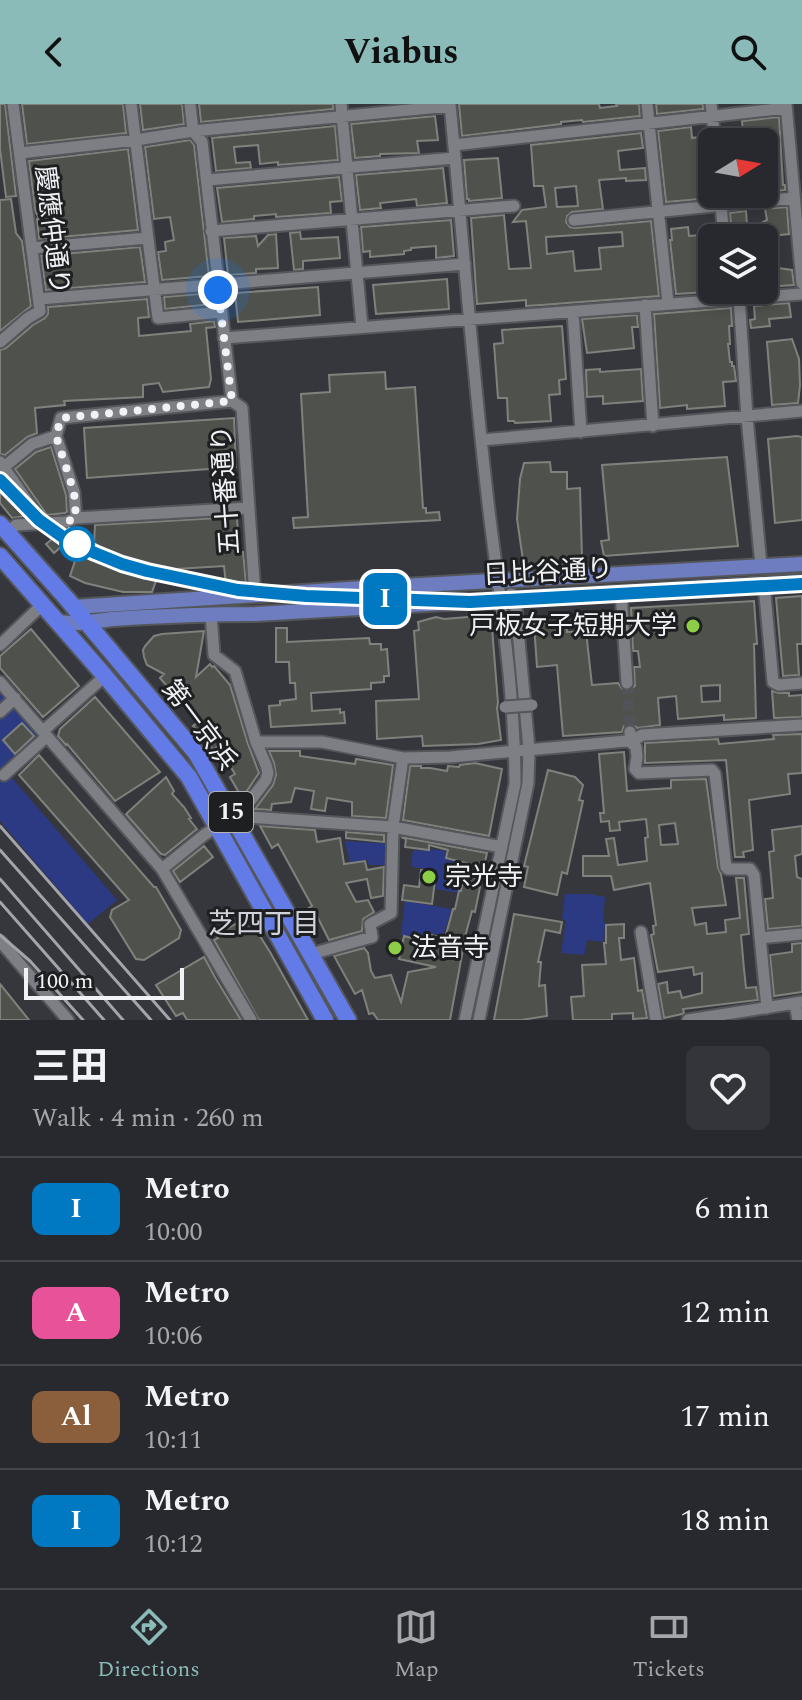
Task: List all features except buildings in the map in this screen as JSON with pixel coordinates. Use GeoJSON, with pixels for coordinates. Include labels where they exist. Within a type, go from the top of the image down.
{"type":"FeatureCollection","features":[{"type":"Feature","properties":{"kind":"highway","name":"第一京浜"},"geometry":{"type":"LineString","coordinates":[[4,529],[88,623],[196,753],[348,1020]]}},
{"type":"Feature","properties":{"kind":"highway","name":"第一京浜"},"geometry":{"type":"LineString","coordinates":[[0,556],[189,777],[325,1020]]}},
{"type":"Feature","properties":{"kind":"highway"},"geometry":{"type":"LineString","coordinates":[[256,897],[273,887]]}},
{"type":"Feature","properties":{"kind":"main road","name":"日比谷通り"},"geometry":{"type":"LineString","coordinates":[[74,607],[802,564]]}},
{"type":"Feature","properties":{"kind":"main road","name":"日比谷通り"},"geometry":{"type":"LineString","coordinates":[[57,622],[256,614],[802,582]]}},
{"type":"Feature","properties":{"kind":"street","name":"慶應仲通り"},"geometry":{"type":"LineString","coordinates":[[0,342],[40,311],[13,104]]}},
{"type":"Feature","properties":{"kind":"street"},"geometry":{"type":"LineString","coordinates":[[131,104],[158,318],[221,312]]}},
{"type":"Feature","properties":{"kind":"street","name":"五十番通り"},"geometry":{"type":"LineString","coordinates":[[190,104],[193,131],[202,142],[232,401],[242,408],[255,596]]}},
{"type":"Feature","properties":{"kind":"street"},"geometry":{"type":"LineString","coordinates":[[647,104],[668,303]]}},
{"type":"Feature","properties":{"kind":"street"},"geometry":{"type":"LineString","coordinates":[[20,153],[136,140],[342,110],[450,105],[489,511],[499,582],[508,598],[529,749],[528,783],[479,1020]]}},
{"type":"Feature","properties":{"kind":"street"},"geometry":{"type":"LineString","coordinates":[[454,145],[649,123],[712,110],[786,109],[802,113]]}},
{"type":"Feature","properties":{"kind":"street"},"geometry":{"type":"LineString","coordinates":[[786,109],[802,283]]}},
{"type":"Feature","properties":{"kind":"street"},"geometry":{"type":"LineString","coordinates":[[342,110],[362,327]]}},
{"type":"Feature","properties":{"kind":"street"},"geometry":{"type":"LineString","coordinates":[[207,180],[455,158]]}},
{"type":"Feature","properties":{"kind":"street"},"geometry":{"type":"LineString","coordinates":[[778,198],[794,198]]}},
{"type":"Feature","properties":{"kind":"street"},"geometry":{"type":"LineString","coordinates":[[574,220],[658,212],[698,204]]}},
{"type":"Feature","properties":{"kind":"street"},"geometry":{"type":"LineString","coordinates":[[211,231],[514,206]]}},
{"type":"Feature","properties":{"kind":"street"},"geometry":{"type":"LineString","coordinates":[[32,248],[148,238]]}},
{"type":"Feature","properties":{"kind":"street"},"geometry":{"type":"LineString","coordinates":[[39,299],[465,264]]}},
{"type":"Feature","properties":{"kind":"street"},"geometry":{"type":"LineString","coordinates":[[778,294],[802,294]]}},
{"type":"Feature","properties":{"kind":"street"},"geometry":{"type":"LineString","coordinates":[[224,338],[698,299]]}},
{"type":"Feature","properties":{"kind":"street"},"geometry":{"type":"LineString","coordinates":[[733,304],[761,566]]}},
{"type":"Feature","properties":{"kind":"street"},"geometry":{"type":"LineString","coordinates":[[645,305],[653,426]]}},
{"type":"Feature","properties":{"kind":"street"},"geometry":{"type":"LineString","coordinates":[[578,311],[581,432]]}},
{"type":"Feature","properties":{"kind":"street"},"geometry":{"type":"LineString","coordinates":[[76,518],[74,492],[56,436],[61,418],[232,401]]}},
{"type":"Feature","properties":{"kind":"street"},"geometry":{"type":"LineString","coordinates":[[482,440],[802,411]]}},
{"type":"Feature","properties":{"kind":"street"},"geometry":{"type":"LineString","coordinates":[[43,524],[2,465],[32,444],[56,436]]}},
{"type":"Feature","properties":{"kind":"street"},"geometry":{"type":"LineString","coordinates":[[4,529],[16,525],[66,522],[76,518],[249,508]]}},
{"type":"Feature","properties":{"kind":"street"},"geometry":{"type":"LineString","coordinates":[[764,584],[773,682],[779,685],[802,683]]}},
{"type":"Feature","properties":{"kind":"street"},"geometry":{"type":"LineString","coordinates":[[621,592],[627,683]]}},
{"type":"Feature","properties":{"kind":"street"},"geometry":{"type":"LineString","coordinates":[[465,1020],[515,784],[508,598]]}},
{"type":"Feature","properties":{"kind":"street"},"geometry":{"type":"LineString","coordinates":[[0,645],[42,605]]}},
{"type":"Feature","properties":{"kind":"street"},"geometry":{"type":"LineString","coordinates":[[162,869],[248,805],[268,773],[235,671],[214,655],[211,614]]}},
{"type":"Feature","properties":{"kind":"street"},"geometry":{"type":"LineString","coordinates":[[4,775],[105,676]]}},
{"type":"Feature","properties":{"kind":"street"},"geometry":{"type":"LineString","coordinates":[[0,682],[162,869],[251,1020]]}},
{"type":"Feature","properties":{"kind":"street"},"geometry":{"type":"LineString","coordinates":[[0,712],[15,698]]}},
{"type":"Feature","properties":{"kind":"street"},"geometry":{"type":"LineString","coordinates":[[505,707],[532,705]]}},
{"type":"Feature","properties":{"kind":"street"},"geometry":{"type":"LineString","coordinates":[[256,742],[322,742],[403,758],[450,757],[642,735],[802,725]]}},
{"type":"Feature","properties":{"kind":"street"},"geometry":{"type":"LineString","coordinates":[[630,737],[636,747],[635,769],[639,773],[714,771],[725,864],[728,869],[746,868],[753,871],[767,1008]]}},
{"type":"Feature","properties":{"kind":"street"},"geometry":{"type":"LineString","coordinates":[[311,954],[372,937],[370,924],[391,913],[393,827],[403,758]]}},
{"type":"Feature","properties":{"kind":"street"},"geometry":{"type":"LineString","coordinates":[[233,816],[393,827],[502,847]]}},
{"type":"Feature","properties":{"kind":"street"},"geometry":{"type":"LineString","coordinates":[[641,932],[656,1020]]}},
{"type":"Feature","properties":{"kind":"street"},"geometry":{"type":"LineString","coordinates":[[760,938],[802,934]]}},
{"type":"Feature","properties":{"kind":"street"},"geometry":{"type":"LineString","coordinates":[[0,941],[68,1020]]}},
{"type":"Feature","properties":{"kind":"street"},"geometry":{"type":"LineString","coordinates":[[688,1020],[799,1002],[798,1020]]}},
{"type":"Feature","properties":{"kind":"shaded area"},"geometry":{"type":"Polygon","coordinates":[[[0,689],[40,739],[6,771],[117,900],[88,924],[0,821],[0,689]]]}},
{"type":"Feature","properties":{"kind":"shaded area"},"geometry":{"type":"Polygon","coordinates":[[[345,841],[391,844],[391,865],[369,865],[367,860],[350,862],[345,841]]]}},
{"type":"Feature","properties":{"kind":"shaded area"},"geometry":{"type":"Polygon","coordinates":[[[413,850],[446,851],[445,859],[455,862],[454,871],[463,873],[458,893],[436,889],[438,870],[411,867],[413,850]]]}},
{"type":"Feature","properties":{"kind":"shaded area"},"geometry":{"type":"Polygon","coordinates":[[[565,894],[605,897],[604,942],[587,940],[584,955],[561,953],[566,921],[562,918],[565,894]]]}},
{"type":"Feature","properties":{"kind":"shaded area"},"geometry":{"type":"Polygon","coordinates":[[[405,901],[452,909],[443,936],[426,932],[424,938],[401,935],[405,901]]]}},
{"type":"Feature","properties":{"kind":"tunnel"},"geometry":{"type":"LineString","coordinates":[[627,683],[630,732]]}},
{"type":"Feature","properties":{"kind":"railway"},"geometry":{"type":"LineString","coordinates":[[0,826],[170,1020]]}},
{"type":"Feature","properties":{"kind":"railway"},"geometry":{"type":"LineString","coordinates":[[0,850],[151,1020]]}},
{"type":"Feature","properties":{"kind":"railway"},"geometry":{"type":"LineString","coordinates":[[0,879],[123,1020]]}},
{"type":"Feature","properties":{"kind":"railway"},"geometry":{"type":"LineString","coordinates":[[0,902],[104,1020]]}},
{"type":"Feature","properties":{"kind":"railway"},"geometry":{"type":"LineString","coordinates":[[0,935],[30,961],[83,1020]]}},
{"type":"Feature","properties":{"kind":"metro line","name":"I"},"geometry":{"type":"LineString","coordinates":[[0,480],[39,520],[67,540],[95,553],[147,571],[238,590],[306,596],[470,602],[802,584]]}},
{"type":"Feature","properties":{"kind":"place","name":"戸板女子短期大学"},"geometry":{"type":"Point","coordinates":[693,626]}},
{"type":"Feature","properties":{"kind":"place","name":"宗光寺"},"geometry":{"type":"Point","coordinates":[429,877]}},
{"type":"Feature","properties":{"kind":"place","name":"法音寺"},"geometry":{"type":"Point","coordinates":[395,948]}},
{"type":"Feature","properties":{"kind":"district","name":"芝四丁目"},"geometry":{"type":"Point","coordinates":[264,924]}},
{"type":"Feature","properties":{"kind":"route"},"geometry":{"type":"LineString","coordinates":[[77,544],[66,522],[76,518],[74,492],[56,436],[61,418],[232,401],[218,290]]}}]}
